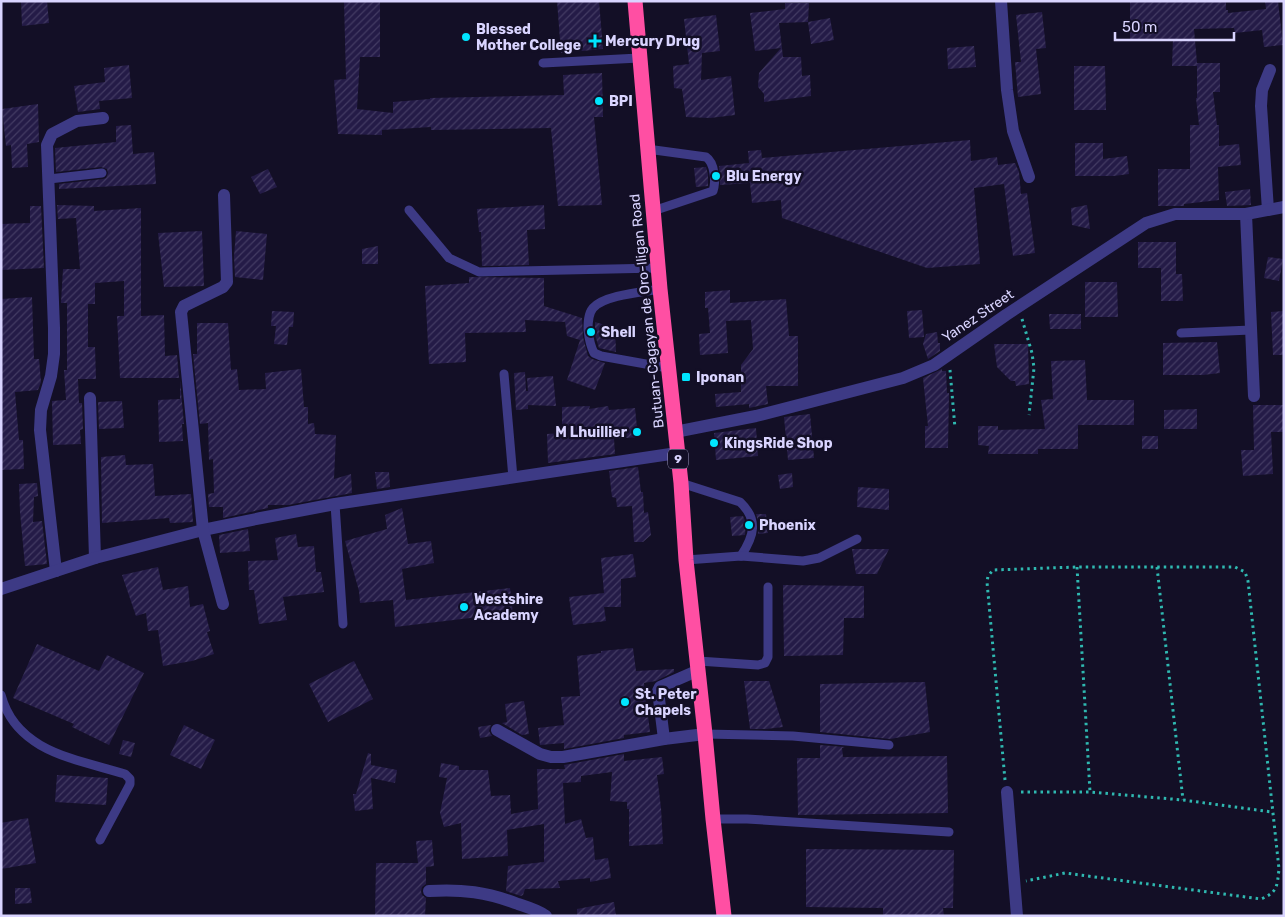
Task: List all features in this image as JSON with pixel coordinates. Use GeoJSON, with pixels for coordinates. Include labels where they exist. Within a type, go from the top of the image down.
{"type":"FeatureCollection","features":[{"type":"Feature","properties":{"kind":"highway","name":"Butuan-Cagayan de Oro-Iligan Road"},"geometry":{"type":"LineString","coordinates":[[635,1],[660,289],[681,483],[686,560],[724,916]]}},
{"type":"Feature","properties":{"kind":"street"},"geometry":{"type":"LineString","coordinates":[[1001,1],[1008,98],[1013,131],[1029,177]]}},
{"type":"Feature","properties":{"kind":"street"},"geometry":{"type":"LineString","coordinates":[[1268,210],[1261,106],[1262,90],[1270,70]]}},
{"type":"Feature","properties":{"kind":"street"},"geometry":{"type":"LineString","coordinates":[[56,571],[40,430],[41,410],[51,376],[54,354],[47,145],[52,134],[77,121],[103,118]]}},
{"type":"Feature","properties":{"kind":"street"},"geometry":{"type":"LineString","coordinates":[[223,604],[203,530],[181,312],[184,306],[222,287],[226,282],[224,195]]}},
{"type":"Feature","properties":{"kind":"street","name":"Yanez Street"},"geometry":{"type":"LineString","coordinates":[[675,432],[756,416],[903,378],[934,365],[950,352],[1146,222],[1175,214],[1246,214],[1284,207]]}},
{"type":"Feature","properties":{"kind":"street"},"geometry":{"type":"LineString","coordinates":[[1246,214],[1254,396]]}},
{"type":"Feature","properties":{"kind":"street"},"geometry":{"type":"LineString","coordinates":[[90,398],[95,558]]}},
{"type":"Feature","properties":{"kind":"street"},"geometry":{"type":"LineString","coordinates":[[1,589],[95,558],[203,530],[335,504],[677,453]]}},
{"type":"Feature","properties":{"kind":"street"},"geometry":{"type":"LineString","coordinates":[[664,739],[658,691],[660,686],[698,665]]}},
{"type":"Feature","properties":{"kind":"street"},"geometry":{"type":"LineString","coordinates":[[497,730],[540,754],[551,757],[563,757],[664,739],[705,734]]}},
{"type":"Feature","properties":{"kind":"street"},"geometry":{"type":"LineString","coordinates":[[1007,792],[1016,916]]}},
{"type":"Feature","properties":{"kind":"street"},"geometry":{"type":"LineString","coordinates":[[429,891],[483,892],[532,908],[546,916]]}},
{"type":"Feature","properties":{"kind":"lane"},"geometry":{"type":"LineString","coordinates":[[543,63],[639,58]]}},
{"type":"Feature","properties":{"kind":"lane"},"geometry":{"type":"LineString","coordinates":[[647,149],[706,158],[712,164],[713,191],[653,211]]}},
{"type":"Feature","properties":{"kind":"lane"},"geometry":{"type":"LineString","coordinates":[[48,179],[102,173]]}},
{"type":"Feature","properties":{"kind":"lane"},"geometry":{"type":"LineString","coordinates":[[409,210],[449,258],[479,272],[658,268]]}},
{"type":"Feature","properties":{"kind":"lane"},"geometry":{"type":"LineString","coordinates":[[660,289],[615,297],[593,308],[588,322],[589,340],[594,353],[601,356],[668,368]]}},
{"type":"Feature","properties":{"kind":"lane"},"geometry":{"type":"LineString","coordinates":[[1181,333],[1251,330]]}},
{"type":"Feature","properties":{"kind":"lane"},"geometry":{"type":"LineString","coordinates":[[504,374],[513,478]]}},
{"type":"Feature","properties":{"kind":"lane"},"geometry":{"type":"LineString","coordinates":[[681,483],[740,502],[744,506],[751,518],[753,531],[749,545],[741,556]]}},
{"type":"Feature","properties":{"kind":"lane"},"geometry":{"type":"LineString","coordinates":[[335,504],[343,624]]}},
{"type":"Feature","properties":{"kind":"lane"},"geometry":{"type":"LineString","coordinates":[[686,560],[741,556],[803,561],[826,555],[857,539]]}},
{"type":"Feature","properties":{"kind":"lane"},"geometry":{"type":"LineString","coordinates":[[698,665],[758,665],[765,663],[768,656],[768,587]]}},
{"type":"Feature","properties":{"kind":"lane"},"geometry":{"type":"LineString","coordinates":[[1,695],[5,709],[18,729],[38,745],[63,755],[125,774],[130,779],[130,784],[100,840]]}},
{"type":"Feature","properties":{"kind":"lane"},"geometry":{"type":"LineString","coordinates":[[705,734],[793,736],[889,745]]}},
{"type":"Feature","properties":{"kind":"lane"},"geometry":{"type":"LineString","coordinates":[[713,819],[747,819],[949,832]]}},
{"type":"Feature","properties":{"kind":"path"},"geometry":{"type":"LineString","coordinates":[[1017,307],[1028,335],[1034,368],[1029,415]]}},
{"type":"Feature","properties":{"kind":"path"},"geometry":{"type":"LineString","coordinates":[[950,352],[950,380],[956,428]]}},
{"type":"Feature","properties":{"kind":"path"},"geometry":{"type":"LineString","coordinates":[[1077,567],[1090,792]]}},
{"type":"Feature","properties":{"kind":"path"},"geometry":{"type":"LineString","coordinates":[[1157,567],[1183,800]]}},
{"type":"Feature","properties":{"kind":"path"},"geometry":{"type":"LineString","coordinates":[[1014,885],[1065,873],[1261,898],[1272,894],[1277,887],[1279,869],[1248,582],[1245,572],[1235,567],[996,569],[988,576],[987,582],[1007,792],[1090,792],[1183,800],[1272,812]]}},
{"type":"Feature","properties":{"kind":"building"},"geometry":{"type":"Polygon","coordinates":[[[21,1],[47,1],[49,23],[22,26],[21,1]]]}},
{"type":"Feature","properties":{"kind":"building"},"geometry":{"type":"Polygon","coordinates":[[[344,1],[380,1],[380,57],[360,57],[357,109],[393,113],[393,102],[430,98],[564,95],[563,75],[602,73],[603,117],[594,117],[602,205],[558,206],[551,128],[431,130],[431,127],[382,130],[382,135],[338,134],[334,80],[346,79],[344,1]]]}},
{"type":"Feature","properties":{"kind":"building"},"geometry":{"type":"Polygon","coordinates":[[[557,1],[599,1],[603,49],[561,53],[557,1]]]}},
{"type":"Feature","properties":{"kind":"building"},"geometry":{"type":"Polygon","coordinates":[[[1130,1],[1226,1],[1228,13],[1266,9],[1265,1],[1278,1],[1283,45],[1264,47],[1262,30],[1235,33],[1234,28],[1194,29],[1197,63],[1220,63],[1220,92],[1213,92],[1217,125],[1219,125],[1219,146],[1239,144],[1241,165],[1218,167],[1219,200],[1184,204],[1184,206],[1158,206],[1158,169],[1190,169],[1190,125],[1199,125],[1196,98],[1197,66],[1172,66],[1173,39],[1130,39],[1130,1]]]}},
{"type":"Feature","properties":{"kind":"building"},"geometry":{"type":"Polygon","coordinates":[[[785,3],[809,3],[808,22],[779,23],[783,57],[801,57],[802,76],[810,75],[811,96],[764,102],[764,94],[758,87],[759,73],[781,48],[755,51],[750,13],[785,9],[785,3]]]}},
{"type":"Feature","properties":{"kind":"building"},"geometry":{"type":"Polygon","coordinates":[[[1042,12],[1046,48],[1036,49],[1041,94],[1018,97],[1015,62],[1021,62],[1016,15],[1042,12]]]}},
{"type":"Feature","properties":{"kind":"building"},"geometry":{"type":"Polygon","coordinates":[[[716,15],[720,51],[702,53],[701,80],[731,76],[735,115],[710,118],[686,117],[682,89],[674,88],[673,66],[689,64],[684,19],[716,15]]]}},
{"type":"Feature","properties":{"kind":"building"},"geometry":{"type":"Polygon","coordinates":[[[830,18],[834,40],[811,44],[808,22],[830,18]]]}},
{"type":"Feature","properties":{"kind":"building"},"geometry":{"type":"Polygon","coordinates":[[[974,46],[976,67],[948,69],[947,48],[974,46]]]}},
{"type":"Feature","properties":{"kind":"building"},"geometry":{"type":"Polygon","coordinates":[[[129,65],[132,98],[99,101],[100,109],[78,112],[74,86],[105,82],[104,68],[129,65]]]}},
{"type":"Feature","properties":{"kind":"building"},"geometry":{"type":"Polygon","coordinates":[[[1074,66],[1105,66],[1106,110],[1074,110],[1074,66]]]}},
{"type":"Feature","properties":{"kind":"building"},"geometry":{"type":"Polygon","coordinates":[[[38,104],[39,142],[27,144],[28,167],[12,168],[11,145],[6,146],[2,109],[38,104]]]}},
{"type":"Feature","properties":{"kind":"building"},"geometry":{"type":"Polygon","coordinates":[[[131,125],[133,154],[154,152],[156,184],[59,189],[59,184],[103,179],[106,178],[108,173],[107,169],[101,167],[56,172],[55,148],[116,142],[116,126],[131,125]]]}},
{"type":"Feature","properties":{"kind":"building"},"geometry":{"type":"Polygon","coordinates":[[[970,140],[971,161],[997,157],[998,165],[1015,163],[1019,172],[1021,194],[1027,193],[1035,253],[1013,256],[1004,184],[974,188],[980,264],[927,268],[782,218],[781,200],[752,203],[750,183],[720,185],[719,166],[749,163],[748,151],[761,150],[762,158],[970,140]]]}},
{"type":"Feature","properties":{"kind":"building"},"geometry":{"type":"Polygon","coordinates":[[[1075,143],[1103,143],[1103,159],[1127,156],[1129,174],[1075,176],[1075,143]]]}},
{"type":"Feature","properties":{"kind":"building"},"geometry":{"type":"Polygon","coordinates":[[[706,167],[708,186],[696,187],[694,168],[706,167]]]}},
{"type":"Feature","properties":{"kind":"building"},"geometry":{"type":"Polygon","coordinates":[[[268,169],[277,187],[260,194],[251,177],[268,169]]]}},
{"type":"Feature","properties":{"kind":"building"},"geometry":{"type":"Polygon","coordinates":[[[1250,189],[1251,205],[1227,206],[1225,192],[1250,189]]]}},
{"type":"Feature","properties":{"kind":"building"},"geometry":{"type":"Polygon","coordinates":[[[57,205],[94,206],[94,211],[141,208],[141,316],[164,315],[165,356],[177,355],[179,378],[120,378],[117,316],[124,316],[124,281],[95,283],[95,304],[88,304],[88,347],[95,347],[96,379],[78,379],[79,403],[82,403],[83,429],[80,430],[81,444],[53,445],[52,401],[66,400],[64,370],[67,370],[67,303],[61,303],[63,269],[80,269],[76,218],[58,219],[57,205]]]}},
{"type":"Feature","properties":{"kind":"building"},"geometry":{"type":"Polygon","coordinates":[[[544,205],[545,229],[527,230],[529,265],[482,266],[481,232],[479,232],[477,209],[544,205]]]}},
{"type":"Feature","properties":{"kind":"building"},"geometry":{"type":"Polygon","coordinates":[[[1087,205],[1090,229],[1072,225],[1071,208],[1087,205]]]}},
{"type":"Feature","properties":{"kind":"building"},"geometry":{"type":"Polygon","coordinates":[[[30,206],[41,206],[44,268],[1,270],[1,224],[30,223],[30,206]]]}},
{"type":"Feature","properties":{"kind":"building"},"geometry":{"type":"Polygon","coordinates":[[[202,231],[204,286],[164,287],[158,233],[202,231]]]}},
{"type":"Feature","properties":{"kind":"building"},"geometry":{"type":"Polygon","coordinates":[[[236,231],[267,234],[263,280],[235,277],[236,231]]]}},
{"type":"Feature","properties":{"kind":"building"},"geometry":{"type":"Polygon","coordinates":[[[1138,242],[1176,242],[1176,274],[1182,274],[1183,301],[1161,301],[1161,268],[1138,268],[1138,242]]]}},
{"type":"Feature","properties":{"kind":"building"},"geometry":{"type":"Polygon","coordinates":[[[378,246],[378,264],[362,264],[362,249],[378,246]]]}},
{"type":"Feature","properties":{"kind":"building"},"geometry":{"type":"Polygon","coordinates":[[[1268,257],[1283,259],[1279,281],[1264,278],[1268,257]]]}},
{"type":"Feature","properties":{"kind":"building"},"geometry":{"type":"Polygon","coordinates":[[[469,277],[544,278],[544,306],[582,318],[583,337],[588,356],[605,363],[595,390],[567,380],[580,340],[567,336],[565,322],[525,320],[526,332],[465,333],[466,362],[429,364],[425,286],[469,283],[469,277]]]}},
{"type":"Feature","properties":{"kind":"building"},"geometry":{"type":"Polygon","coordinates":[[[1085,282],[1117,282],[1118,317],[1085,317],[1085,282]]]}},
{"type":"Feature","properties":{"kind":"building"},"geometry":{"type":"Polygon","coordinates":[[[730,290],[730,303],[786,299],[789,336],[798,336],[798,386],[766,386],[768,404],[749,408],[749,404],[716,407],[715,394],[741,392],[741,365],[753,349],[751,320],[726,321],[728,353],[700,355],[699,334],[710,333],[708,308],[705,308],[705,292],[730,290]]]}},
{"type":"Feature","properties":{"kind":"building"},"geometry":{"type":"Polygon","coordinates":[[[32,297],[34,359],[39,359],[41,382],[38,390],[15,392],[19,440],[23,440],[24,469],[1,470],[1,299],[32,297]]]}},
{"type":"Feature","properties":{"kind":"building"},"geometry":{"type":"Polygon","coordinates":[[[922,310],[924,337],[909,338],[907,311],[922,310]]]}},
{"type":"Feature","properties":{"kind":"building"},"geometry":{"type":"Polygon","coordinates":[[[272,311],[294,312],[293,327],[289,327],[287,345],[274,344],[276,326],[271,326],[272,311]]]}},
{"type":"Feature","properties":{"kind":"building"},"geometry":{"type":"Polygon","coordinates":[[[1284,311],[1284,355],[1273,355],[1271,312],[1284,311]]]}},
{"type":"Feature","properties":{"kind":"building"},"geometry":{"type":"Polygon","coordinates":[[[1049,314],[1081,314],[1081,329],[1050,329],[1049,314]]]}},
{"type":"Feature","properties":{"kind":"building"},"geometry":{"type":"Polygon","coordinates":[[[595,322],[615,328],[616,352],[599,348],[595,335],[595,322]]]}},
{"type":"Feature","properties":{"kind":"building"},"geometry":{"type":"Polygon","coordinates":[[[197,323],[228,323],[231,370],[237,369],[239,390],[266,389],[265,373],[301,369],[304,407],[308,407],[308,424],[314,423],[315,434],[336,435],[334,479],[351,474],[352,493],[288,505],[268,505],[268,508],[223,518],[223,507],[209,507],[208,494],[214,493],[213,459],[209,460],[208,423],[200,424],[193,354],[197,354],[197,323]]]}},
{"type":"Feature","properties":{"kind":"building"},"geometry":{"type":"Polygon","coordinates":[[[937,332],[940,351],[928,359],[923,344],[926,334],[937,332]]]}},
{"type":"Feature","properties":{"kind":"building"},"geometry":{"type":"Polygon","coordinates":[[[1217,342],[1220,373],[1163,375],[1163,343],[1217,342]]]}},
{"type":"Feature","properties":{"kind":"building"},"geometry":{"type":"Polygon","coordinates":[[[994,344],[1028,344],[1029,384],[1016,386],[1015,381],[1011,381],[997,367],[994,344]]]}},
{"type":"Feature","properties":{"kind":"building"},"geometry":{"type":"Polygon","coordinates":[[[1085,360],[1087,400],[1134,400],[1134,425],[1078,425],[1078,449],[1038,449],[1038,454],[988,454],[989,446],[978,445],[978,426],[998,426],[998,430],[1045,429],[1041,400],[1053,399],[1051,361],[1085,360]]]}},
{"type":"Feature","properties":{"kind":"building"},"geometry":{"type":"Polygon","coordinates":[[[942,369],[942,371],[946,371],[947,393],[949,393],[948,448],[925,448],[925,426],[928,426],[923,378],[942,369]]]}},
{"type":"Feature","properties":{"kind":"building"},"geometry":{"type":"Polygon","coordinates":[[[525,372],[526,391],[528,391],[527,378],[553,376],[556,406],[528,405],[528,409],[516,410],[514,373],[525,372]]]}},
{"type":"Feature","properties":{"kind":"building"},"geometry":{"type":"Polygon","coordinates":[[[180,381],[184,424],[182,424],[183,441],[159,442],[158,400],[180,399],[180,381]]]}},
{"type":"Feature","properties":{"kind":"building"},"geometry":{"type":"Polygon","coordinates":[[[122,401],[124,428],[99,429],[98,402],[122,401]]]}},
{"type":"Feature","properties":{"kind":"building"},"geometry":{"type":"Polygon","coordinates":[[[1253,405],[1284,405],[1284,432],[1271,432],[1273,474],[1243,476],[1241,450],[1254,450],[1253,405]]]}},
{"type":"Feature","properties":{"kind":"building"},"geometry":{"type":"Polygon","coordinates":[[[590,406],[589,409],[608,406],[609,410],[635,408],[638,437],[614,439],[615,454],[548,463],[547,434],[562,433],[562,407],[590,406]]]}},
{"type":"Feature","properties":{"kind":"building"},"geometry":{"type":"Polygon","coordinates":[[[1197,409],[1197,429],[1164,429],[1164,410],[1197,409]]]}},
{"type":"Feature","properties":{"kind":"building"},"geometry":{"type":"Polygon","coordinates":[[[810,414],[814,458],[788,460],[784,417],[810,414]]]}},
{"type":"Feature","properties":{"kind":"building"},"geometry":{"type":"Polygon","coordinates":[[[756,428],[758,456],[716,460],[714,433],[756,428]]]}},
{"type":"Feature","properties":{"kind":"building"},"geometry":{"type":"Polygon","coordinates":[[[1142,436],[1158,436],[1158,449],[1142,449],[1142,436]]]}},
{"type":"Feature","properties":{"kind":"building"},"geometry":{"type":"Polygon","coordinates":[[[125,455],[126,465],[153,464],[155,496],[191,494],[193,522],[170,523],[169,518],[102,523],[101,457],[125,455]]]}},
{"type":"Feature","properties":{"kind":"building"},"geometry":{"type":"Polygon","coordinates":[[[638,467],[641,492],[643,492],[644,513],[648,512],[651,535],[643,542],[634,542],[632,506],[617,507],[616,498],[612,497],[609,471],[638,467]]]}},
{"type":"Feature","properties":{"kind":"building"},"geometry":{"type":"Polygon","coordinates":[[[375,472],[389,472],[390,487],[377,489],[375,472]]]}},
{"type":"Feature","properties":{"kind":"building"},"geometry":{"type":"Polygon","coordinates":[[[792,473],[793,487],[780,489],[778,475],[792,473]]]}},
{"type":"Feature","properties":{"kind":"building"},"geometry":{"type":"Polygon","coordinates":[[[37,483],[38,496],[34,497],[33,522],[42,521],[47,564],[25,566],[19,484],[37,483]]]}},
{"type":"Feature","properties":{"kind":"building"},"geometry":{"type":"Polygon","coordinates":[[[858,487],[889,489],[889,510],[857,507],[858,487]]]}},
{"type":"Feature","properties":{"kind":"building"},"geometry":{"type":"Polygon","coordinates":[[[402,508],[408,544],[431,541],[434,563],[402,569],[406,600],[510,588],[513,613],[395,627],[393,600],[360,603],[359,591],[345,541],[387,529],[385,515],[402,508]]]}},
{"type":"Feature","properties":{"kind":"building"},"geometry":{"type":"Polygon","coordinates":[[[756,514],[766,514],[768,533],[758,534],[756,514]]]}},
{"type":"Feature","properties":{"kind":"building"},"geometry":{"type":"Polygon","coordinates":[[[743,516],[746,523],[745,535],[732,536],[730,517],[743,516]]]}},
{"type":"Feature","properties":{"kind":"building"},"geometry":{"type":"Polygon","coordinates":[[[248,529],[250,551],[220,553],[219,535],[248,529]]]}},
{"type":"Feature","properties":{"kind":"building"},"geometry":{"type":"Polygon","coordinates":[[[296,534],[298,547],[314,546],[316,572],[321,572],[324,592],[283,597],[287,620],[259,624],[254,590],[249,590],[248,561],[278,560],[275,538],[296,534]]]}},
{"type":"Feature","properties":{"kind":"building"},"geometry":{"type":"Polygon","coordinates":[[[852,549],[889,549],[877,574],[856,574],[852,549]]]}},
{"type":"Feature","properties":{"kind":"building"},"geometry":{"type":"Polygon","coordinates":[[[633,554],[636,577],[621,579],[621,607],[604,607],[606,621],[573,625],[569,597],[604,593],[601,558],[633,554]]]}},
{"type":"Feature","properties":{"kind":"building"},"geometry":{"type":"Polygon","coordinates":[[[158,567],[163,590],[188,586],[190,607],[203,604],[210,631],[207,632],[214,654],[192,661],[163,666],[158,630],[148,631],[146,613],[136,616],[122,575],[158,567]]]}},
{"type":"Feature","properties":{"kind":"building"},"geometry":{"type":"Polygon","coordinates":[[[783,585],[864,586],[864,618],[844,618],[843,655],[784,656],[783,585]]]}},
{"type":"Feature","properties":{"kind":"building"},"geometry":{"type":"Polygon","coordinates":[[[37,644],[99,671],[107,655],[144,673],[109,745],[72,727],[74,724],[13,698],[37,644]]]}},
{"type":"Feature","properties":{"kind":"building"},"geometry":{"type":"Polygon","coordinates":[[[633,648],[636,671],[674,669],[674,672],[656,681],[644,683],[650,732],[624,735],[624,738],[564,749],[564,743],[540,745],[538,728],[564,725],[561,697],[580,696],[577,656],[601,653],[601,651],[633,648]]]}},
{"type":"Feature","properties":{"kind":"building"},"geometry":{"type":"Polygon","coordinates":[[[354,661],[373,699],[328,722],[309,684],[354,661]]]}},
{"type":"Feature","properties":{"kind":"building"},"geometry":{"type":"Polygon","coordinates":[[[744,681],[769,681],[783,727],[750,729],[744,681]]]}},
{"type":"Feature","properties":{"kind":"building"},"geometry":{"type":"Polygon","coordinates":[[[925,682],[930,732],[890,739],[820,732],[820,684],[925,682]]]}},
{"type":"Feature","properties":{"kind":"building"},"geometry":{"type":"Polygon","coordinates":[[[524,701],[529,734],[522,735],[502,723],[507,722],[505,704],[524,701]]]}},
{"type":"Feature","properties":{"kind":"building"},"geometry":{"type":"Polygon","coordinates":[[[184,725],[215,740],[201,769],[170,755],[184,725]]]}},
{"type":"Feature","properties":{"kind":"building"},"geometry":{"type":"Polygon","coordinates":[[[491,725],[489,731],[492,736],[480,738],[478,727],[491,725]]]}},
{"type":"Feature","properties":{"kind":"building"},"geometry":{"type":"Polygon","coordinates":[[[123,740],[135,743],[131,757],[119,754],[123,740]]]}},
{"type":"Feature","properties":{"kind":"building"},"geometry":{"type":"Polygon","coordinates":[[[820,745],[845,747],[842,748],[843,757],[947,756],[948,813],[798,815],[797,758],[820,758],[820,745]]]}},
{"type":"Feature","properties":{"kind":"building"},"geometry":{"type":"Polygon","coordinates":[[[368,753],[371,754],[371,765],[397,770],[395,783],[371,778],[373,809],[355,811],[353,794],[356,794],[368,753]]]}},
{"type":"Feature","properties":{"kind":"building"},"geometry":{"type":"Polygon","coordinates":[[[624,754],[624,761],[662,757],[664,774],[657,775],[663,844],[629,846],[629,809],[627,809],[627,802],[610,801],[612,772],[581,776],[581,782],[563,783],[565,824],[581,819],[586,838],[593,837],[595,860],[608,858],[611,878],[590,882],[590,878],[558,881],[560,888],[525,889],[521,896],[506,891],[508,866],[544,862],[544,824],[507,830],[508,856],[462,859],[461,823],[444,827],[440,813],[447,778],[439,777],[441,763],[459,766],[459,770],[488,770],[491,796],[510,795],[511,814],[538,809],[537,769],[565,769],[564,765],[624,754]]]}},
{"type":"Feature","properties":{"kind":"building"},"geometry":{"type":"Polygon","coordinates":[[[57,775],[108,778],[106,805],[55,802],[57,775]]]}},
{"type":"Feature","properties":{"kind":"building"},"geometry":{"type":"Polygon","coordinates":[[[28,818],[36,863],[1,869],[1,823],[28,818]]]}},
{"type":"Feature","properties":{"kind":"building"},"geometry":{"type":"Polygon","coordinates":[[[432,840],[434,866],[426,867],[426,884],[422,887],[421,891],[422,895],[426,898],[425,916],[375,916],[376,863],[418,863],[416,841],[432,840]]]}},
{"type":"Feature","properties":{"kind":"building"},"geometry":{"type":"Polygon","coordinates":[[[806,849],[954,850],[953,908],[943,908],[944,916],[883,916],[883,908],[806,907],[806,849]]]}},
{"type":"Feature","properties":{"kind":"building"},"geometry":{"type":"Polygon","coordinates":[[[15,888],[30,888],[32,903],[15,904],[15,888]]]}},
{"type":"Feature","properties":{"kind":"building"},"geometry":{"type":"Polygon","coordinates":[[[614,902],[616,916],[577,916],[577,909],[614,902]]]}},
{"type":"Feature","properties":{"kind":"place","name":"Blessed Mother College"},"geometry":{"type":"Point","coordinates":[466,37]}},
{"type":"Feature","properties":{"kind":"place","name":"Mercury Drug"},"geometry":{"type":"Point","coordinates":[595,41]}},
{"type":"Feature","properties":{"kind":"place","name":"BPI"},"geometry":{"type":"Point","coordinates":[599,101]}},
{"type":"Feature","properties":{"kind":"place","name":"Blu Energy"},"geometry":{"type":"Point","coordinates":[716,176]}},
{"type":"Feature","properties":{"kind":"place","name":"Shell"},"geometry":{"type":"Point","coordinates":[591,332]}},
{"type":"Feature","properties":{"kind":"place","name":"Iponan"},"geometry":{"type":"Point","coordinates":[686,377]}},
{"type":"Feature","properties":{"kind":"place","name":"M Lhuillier"},"geometry":{"type":"Point","coordinates":[637,432]}},
{"type":"Feature","properties":{"kind":"place","name":"KingsRide Shop"},"geometry":{"type":"Point","coordinates":[714,443]}},
{"type":"Feature","properties":{"kind":"place","name":"Phoenix"},"geometry":{"type":"Point","coordinates":[749,525]}},
{"type":"Feature","properties":{"kind":"place","name":"Westshire Academy"},"geometry":{"type":"Point","coordinates":[464,607]}},
{"type":"Feature","properties":{"kind":"place","name":"St. Peter Chapels"},"geometry":{"type":"Point","coordinates":[625,702]}}]}
